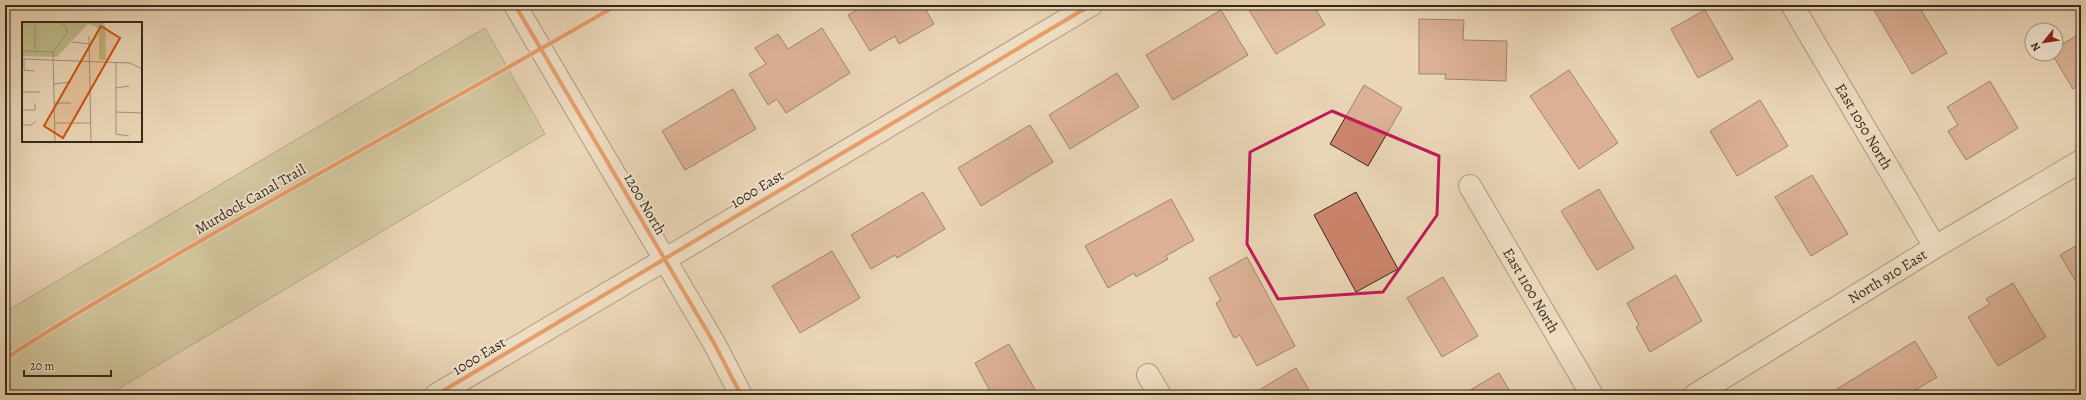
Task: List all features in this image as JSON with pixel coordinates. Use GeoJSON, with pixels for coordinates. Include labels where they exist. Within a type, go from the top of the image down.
{"type":"FeatureCollection","features":[{"type":"Feature","properties":{"kind":"street","name":"1200 North"},"geometry":{"type":"LineString","coordinates":[[515,5],[714,343],[741,395]]}},
{"type":"Feature","properties":{"kind":"street","name":"1000 East"},"geometry":{"type":"LineString","coordinates":[[436,395],[1091,5]]}},
{"type":"Feature","properties":{"kind":"street","name":"East 1050 North"},"geometry":{"type":"LineString","coordinates":[[1792,5],[1935,247]]}},
{"type":"Feature","properties":{"kind":"street","name":"North 910 East"},"geometry":{"type":"LineString","coordinates":[[1695,395],[1935,247],[2081,161]]}},
{"type":"Feature","properties":{"kind":"street","name":"East 1100 North"},"geometry":{"type":"LineString","coordinates":[[1470,186],[1592,395]]}},
{"type":"Feature","properties":{"kind":"street"},"geometry":{"type":"LineString","coordinates":[[1148,375],[1160,395]]}},
{"type":"Feature","properties":{"kind":"highlighted area"},"geometry":{"type":"Polygon","coordinates":[[[1332,111],[1439,156],[1437,215],[1383,292],[1278,299],[1247,244],[1250,152],[1332,111]]]}},
{"type":"Feature","properties":{"kind":"shaded area"},"geometry":{"type":"Polygon","coordinates":[[[485,28],[545,134],[108,395],[5,395],[5,312],[485,28]]]}},
{"type":"Feature","properties":{"kind":"building"},"geometry":{"type":"Polygon","coordinates":[[[865,5],[923,5],[934,24],[899,44],[895,36],[870,51],[848,15],[865,5]]]}},
{"type":"Feature","properties":{"kind":"building"},"geometry":{"type":"Polygon","coordinates":[[[1246,5],[1313,5],[1325,25],[1276,54],[1246,5]]]}},
{"type":"Feature","properties":{"kind":"building"},"geometry":{"type":"Polygon","coordinates":[[[1871,5],[1918,5],[1947,53],[1912,74],[1871,5]]]}},
{"type":"Feature","properties":{"kind":"building"},"geometry":{"type":"Polygon","coordinates":[[[1221,10],[1248,55],[1173,100],[1146,55],[1221,10]]]}},
{"type":"Feature","properties":{"kind":"building"},"geometry":{"type":"Polygon","coordinates":[[[1705,10],[1733,59],[1698,78],[1671,29],[1705,10]]]}},
{"type":"Feature","properties":{"kind":"building"},"geometry":{"type":"Polygon","coordinates":[[[1419,19],[1464,20],[1463,40],[1507,41],[1506,81],[1445,79],[1446,74],[1419,74],[1419,19]]]}},
{"type":"Feature","properties":{"kind":"building"},"geometry":{"type":"Polygon","coordinates":[[[822,28],[850,73],[786,113],[777,99],[768,105],[749,74],[766,64],[755,48],[778,34],[788,49],[822,28]]]}},
{"type":"Feature","properties":{"kind":"building"},"geometry":{"type":"Polygon","coordinates":[[[2081,33],[2081,84],[2073,89],[2057,62],[2064,62],[2064,43],[2081,33]]]}},
{"type":"Feature","properties":{"kind":"building"},"geometry":{"type":"Polygon","coordinates":[[[1569,70],[1618,143],[1579,169],[1530,96],[1569,70]]]}},
{"type":"Feature","properties":{"kind":"building"},"geometry":{"type":"Polygon","coordinates":[[[1117,73],[1139,107],[1070,149],[1049,115],[1117,73]]]}},
{"type":"Feature","properties":{"kind":"building"},"geometry":{"type":"Polygon","coordinates":[[[1990,81],[2018,128],[1966,160],[1948,131],[1958,125],[1947,107],[1990,81]]]}},
{"type":"Feature","properties":{"kind":"building"},"geometry":{"type":"Polygon","coordinates":[[[1364,85],[1402,108],[1368,166],[1330,144],[1364,85]]]}},
{"type":"Feature","properties":{"kind":"building"},"geometry":{"type":"Polygon","coordinates":[[[733,89],[756,129],[685,170],[662,131],[733,89]]]}},
{"type":"Feature","properties":{"kind":"building"},"geometry":{"type":"Polygon","coordinates":[[[1760,100],[1788,146],[1737,176],[1710,131],[1760,100]]]}},
{"type":"Feature","properties":{"kind":"building"},"geometry":{"type":"Polygon","coordinates":[[[1030,125],[1053,162],[981,206],[958,168],[1030,125]]]}},
{"type":"Feature","properties":{"kind":"building"},"geometry":{"type":"Polygon","coordinates":[[[1812,175],[1848,234],[1811,256],[1775,197],[1812,175]]]}},
{"type":"Feature","properties":{"kind":"building"},"geometry":{"type":"Polygon","coordinates":[[[1599,189],[1634,248],[1597,270],[1561,211],[1599,189]]]}},
{"type":"Feature","properties":{"kind":"building"},"geometry":{"type":"Polygon","coordinates":[[[923,192],[945,229],[897,258],[895,255],[871,269],[851,235],[923,192]]]}},
{"type":"Feature","properties":{"kind":"building"},"geometry":{"type":"Polygon","coordinates":[[[1356,192],[1398,269],[1356,292],[1314,215],[1356,192]]]}},
{"type":"Feature","properties":{"kind":"building"},"geometry":{"type":"Polygon","coordinates":[[[1171,199],[1194,240],[1166,256],[1168,259],[1136,277],[1134,273],[1108,288],[1085,246],[1171,199]]]}},
{"type":"Feature","properties":{"kind":"building"},"geometry":{"type":"Polygon","coordinates":[[[2081,243],[2081,290],[2060,255],[2081,243]]]}},
{"type":"Feature","properties":{"kind":"building"},"geometry":{"type":"Polygon","coordinates":[[[832,251],[860,298],[800,333],[772,286],[832,251]]]}},
{"type":"Feature","properties":{"kind":"building"},"geometry":{"type":"Polygon","coordinates":[[[1247,257],[1295,346],[1257,366],[1240,335],[1234,338],[1216,303],[1221,300],[1209,278],[1247,257]]]}},
{"type":"Feature","properties":{"kind":"building"},"geometry":{"type":"Polygon","coordinates":[[[1676,275],[1702,321],[1650,352],[1636,327],[1639,325],[1627,303],[1676,275]]]}},
{"type":"Feature","properties":{"kind":"building"},"geometry":{"type":"Polygon","coordinates":[[[1443,277],[1478,336],[1442,357],[1407,298],[1443,277]]]}},
{"type":"Feature","properties":{"kind":"building"},"geometry":{"type":"Polygon","coordinates":[[[2013,283],[2046,337],[1998,366],[1968,317],[1990,304],[1986,299],[2013,283]]]}},
{"type":"Feature","properties":{"kind":"building"},"geometry":{"type":"Polygon","coordinates":[[[1915,341],[1937,377],[1907,395],[1841,395],[1837,389],[1915,341]]]}},
{"type":"Feature","properties":{"kind":"building"},"geometry":{"type":"Polygon","coordinates":[[[1009,344],[1038,395],[992,395],[975,363],[1009,344]]]}},
{"type":"Feature","properties":{"kind":"building"},"geometry":{"type":"Polygon","coordinates":[[[1296,368],[1312,395],[1258,395],[1256,392],[1296,368]]]}},
{"type":"Feature","properties":{"kind":"building"},"geometry":{"type":"Polygon","coordinates":[[[1499,373],[1512,395],[1462,395],[1499,373]]]}},
{"type":"Feature","properties":{"kind":"cycle path"},"geometry":{"type":"LineString","coordinates":[[515,5],[714,343],[741,395]]}},
{"type":"Feature","properties":{"kind":"cycle path","name":"Murdock Canal Trail"},"geometry":{"type":"LineString","coordinates":[[5,359],[74,315],[190,247],[617,5]]}},
{"type":"Feature","properties":{"kind":"cycle path"},"geometry":{"type":"LineString","coordinates":[[436,395],[1091,5]]}}]}
